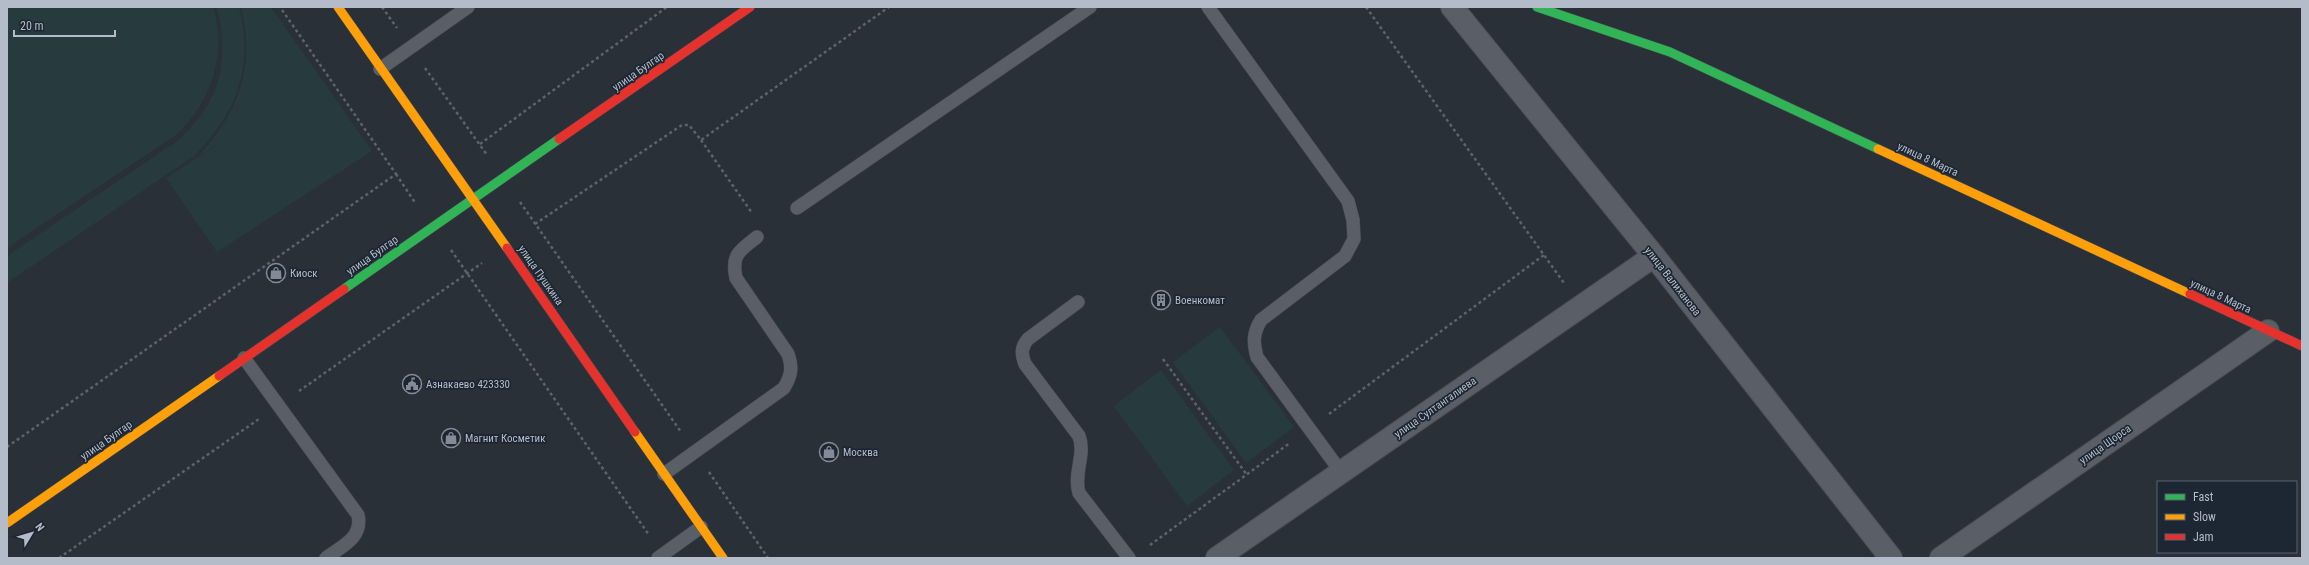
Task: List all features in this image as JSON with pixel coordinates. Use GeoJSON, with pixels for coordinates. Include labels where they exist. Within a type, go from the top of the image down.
{"type":"FeatureCollection","features":[{"type":"Feature","properties":{"kind":"street","name":"улица Пушкина"},"geometry":{"type":"LineString","coordinates":[[338,7],[722,558]]}},
{"type":"Feature","properties":{"kind":"street","name":"улица Булгар"},"geometry":{"type":"LineString","coordinates":[[7,523],[750,7]]}},
{"type":"Feature","properties":{"kind":"street","name":"улица Валиханова"},"geometry":{"type":"LineString","coordinates":[[1452,7],[1654,256],[1891,558]]}},
{"type":"Feature","properties":{"kind":"street","name":"улица 8 Марта"},"geometry":{"type":"LineString","coordinates":[[1537,7],[1670,52],[2302,346]]}},
{"type":"Feature","properties":{"kind":"street","name":"улица Султангалиева"},"geometry":{"type":"LineString","coordinates":[[1217,558],[1654,256]]}},
{"type":"Feature","properties":{"kind":"street","name":"улица Щорса"},"geometry":{"type":"LineString","coordinates":[[1941,558],[2268,331]]}},
{"type":"Feature","properties":{"kind":"lane"},"geometry":{"type":"LineString","coordinates":[[380,69],[468,7]]}},
{"type":"Feature","properties":{"kind":"lane"},"geometry":{"type":"LineString","coordinates":[[797,208],[1090,7]]}},
{"type":"Feature","properties":{"kind":"lane"},"geometry":{"type":"LineString","coordinates":[[1208,7],[1348,201],[1353,220],[1354,239],[1345,256],[1262,320],[1254,332],[1253,344],[1257,357],[1341,472]]}},
{"type":"Feature","properties":{"kind":"lane"},"geometry":{"type":"LineString","coordinates":[[664,474],[784,388],[790,378],[792,365],[788,354],[736,278],[734,266],[738,252],[756,237]]}},
{"type":"Feature","properties":{"kind":"lane"},"geometry":{"type":"LineString","coordinates":[[1078,302],[1028,339],[1024,343],[1022,357],[1025,364],[1079,436],[1082,449],[1076,481],[1078,493],[1129,558]]}},
{"type":"Feature","properties":{"kind":"lane"},"geometry":{"type":"LineString","coordinates":[[244,358],[358,515],[360,525],[356,536],[326,558]]}},
{"type":"Feature","properties":{"kind":"lane"},"geometry":{"type":"LineString","coordinates":[[660,556],[701,527]]}},
{"type":"Feature","properties":{"kind":"path"},"geometry":{"type":"LineString","coordinates":[[280,7],[420,208]]}},
{"type":"Feature","properties":{"kind":"path"},"geometry":{"type":"LineString","coordinates":[[382,7],[480,144],[768,558]]}},
{"type":"Feature","properties":{"kind":"path"},"geometry":{"type":"LineString","coordinates":[[480,144],[667,7]]}},
{"type":"Feature","properties":{"kind":"path"},"geometry":{"type":"LineString","coordinates":[[701,140],[889,7]]}},
{"type":"Feature","properties":{"kind":"path"},"geometry":{"type":"LineString","coordinates":[[1366,7],[1581,306]]}},
{"type":"Feature","properties":{"kind":"path"},"geometry":{"type":"LineString","coordinates":[[536,224],[682,125],[690,125],[756,218]]}},
{"type":"Feature","properties":{"kind":"path"},"geometry":{"type":"LineString","coordinates":[[7,447],[396,174]]}},
{"type":"Feature","properties":{"kind":"path"},"geometry":{"type":"LineString","coordinates":[[446,244],[660,556]]}},
{"type":"Feature","properties":{"kind":"path"},"geometry":{"type":"LineString","coordinates":[[1145,549],[1544,255]]}},
{"type":"Feature","properties":{"kind":"path"},"geometry":{"type":"LineString","coordinates":[[468,274],[488,259]]}},
{"type":"Feature","properties":{"kind":"path"},"geometry":{"type":"LineString","coordinates":[[1163,359],[1246,475]]}},
{"type":"Feature","properties":{"kind":"green space"},"geometry":{"type":"Polygon","coordinates":[[[7,7],[213,7],[217,25],[218,42],[217,59],[207,92],[199,108],[176,135],[7,248],[7,7]]]}},
{"type":"Feature","properties":{"kind":"green space"},"geometry":{"type":"Polygon","coordinates":[[[217,7],[239,7],[243,29],[243,70],[231,106],[209,140],[194,156],[7,283],[7,256],[180,139],[194,124],[213,95],[222,63],[221,27],[217,7]]]}},
{"type":"Feature","properties":{"kind":"green space"},"geometry":{"type":"Polygon","coordinates":[[[241,7],[271,7],[372,151],[217,252],[166,178],[226,139],[197,157],[223,124],[233,106],[240,88],[246,50],[245,29],[241,7]]]}},
{"type":"Feature","properties":{"kind":"green space"},"geometry":{"type":"Polygon","coordinates":[[[1220,327],[1294,427],[1246,463],[1173,362],[1220,327]]]}},
{"type":"Feature","properties":{"kind":"green space"},"geometry":{"type":"Polygon","coordinates":[[[1161,370],[1234,470],[1187,506],[1114,406],[1161,370]]]}},
{"type":"Feature","properties":{"kind":"traffic: fast"},"geometry":{"type":"LineString","coordinates":[[1537,7],[1670,52],[1878,149]]}},
{"type":"Feature","properties":{"kind":"traffic: fast"},"geometry":{"type":"LineString","coordinates":[[344,289],[559,139]]}},
{"type":"Feature","properties":{"kind":"traffic: slow"},"geometry":{"type":"LineString","coordinates":[[338,7],[507,248]]}},
{"type":"Feature","properties":{"kind":"traffic: slow"},"geometry":{"type":"LineString","coordinates":[[1878,149],[2190,294]]}},
{"type":"Feature","properties":{"kind":"traffic: slow"},"geometry":{"type":"LineString","coordinates":[[7,523],[219,376]]}},
{"type":"Feature","properties":{"kind":"traffic: slow"},"geometry":{"type":"LineString","coordinates":[[635,432],[723,558]]}},
{"type":"Feature","properties":{"kind":"traffic: jam"},"geometry":{"type":"LineString","coordinates":[[559,139],[750,7]]}},
{"type":"Feature","properties":{"kind":"traffic: jam"},"geometry":{"type":"LineString","coordinates":[[507,248],[635,432]]}},
{"type":"Feature","properties":{"kind":"traffic: jam"},"geometry":{"type":"LineString","coordinates":[[219,376],[344,289]]}},
{"type":"Feature","properties":{"kind":"traffic: jam"},"geometry":{"type":"LineString","coordinates":[[2190,294],[2302,346]]}},
{"type":"Feature","properties":{"kind":"place","name":"Киоск"},"geometry":{"type":"Point","coordinates":[276,273]}},
{"type":"Feature","properties":{"kind":"place","name":"Военкомат"},"geometry":{"type":"Point","coordinates":[1161,300]}},
{"type":"Feature","properties":{"kind":"place","name":"Азнакаево 423330"},"geometry":{"type":"Point","coordinates":[412,384]}},
{"type":"Feature","properties":{"kind":"place","name":"Магнит Косметик"},"geometry":{"type":"Point","coordinates":[451,438]}},
{"type":"Feature","properties":{"kind":"place","name":"Москва"},"geometry":{"type":"Point","coordinates":[829,452]}}]}
